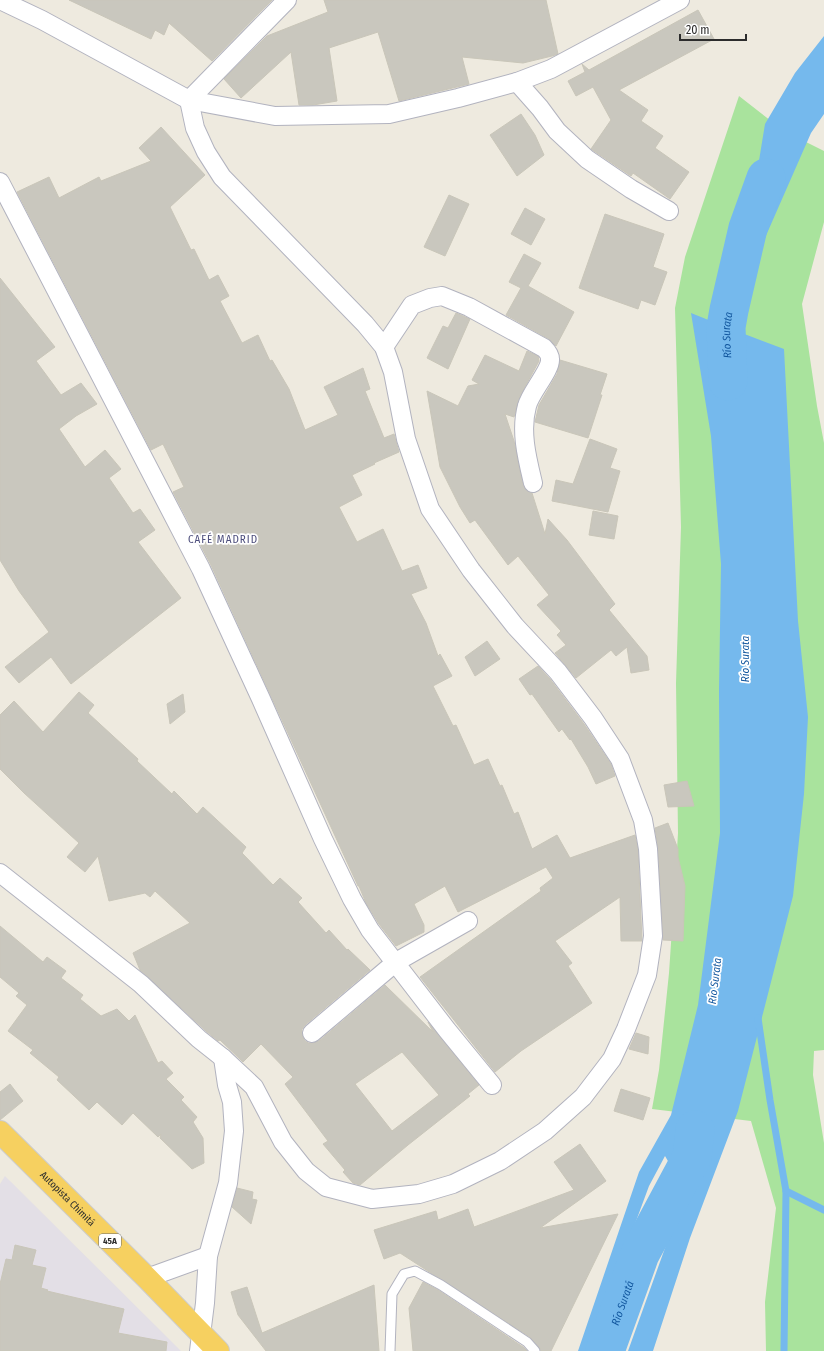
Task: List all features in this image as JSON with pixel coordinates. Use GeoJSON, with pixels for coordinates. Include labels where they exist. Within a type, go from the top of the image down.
{"type":"FeatureCollection","features":[{"type":"Feature","properties":{"kind":"highway","name":"Autopista Chimitá"},"geometry":{"type":"LineString","coordinates":[[0,1132],[147,1278],[200,1343],[218,1351]]}},
{"type":"Feature","properties":{"kind":"street"},"geometry":{"type":"LineString","coordinates":[[0,0],[42,20],[189,100],[275,116],[389,114],[458,98],[517,82],[551,69],[680,0]]}},
{"type":"Feature","properties":{"kind":"street"},"geometry":{"type":"LineString","coordinates":[[189,100],[287,0]]}},
{"type":"Feature","properties":{"kind":"street"},"geometry":{"type":"LineString","coordinates":[[517,82],[540,108],[557,131],[587,159],[631,189],[669,212]]}},
{"type":"Feature","properties":{"kind":"street"},"geometry":{"type":"LineString","coordinates":[[0,873],[141,984],[254,1087],[283,1142],[306,1171],[326,1187],[372,1199],[419,1194],[453,1184],[500,1161],[545,1131],[582,1097],[612,1060],[647,975],[653,936],[648,849],[643,820],[620,759],[593,718],[558,672],[515,626],[471,570],[430,509],[406,438],[393,372],[384,347],[365,324],[222,177],[206,152],[195,128],[189,100]]}},
{"type":"Feature","properties":{"kind":"street"},"geometry":{"type":"LineString","coordinates":[[0,182],[201,570],[261,699],[323,839],[350,895],[370,930],[447,1030],[492,1085]]}},
{"type":"Feature","properties":{"kind":"street"},"geometry":{"type":"LineString","coordinates":[[384,347],[412,305],[430,298],[442,296],[469,306],[544,348],[548,353],[550,360],[546,372],[535,387],[527,405],[523,426],[527,458],[533,483]]}},
{"type":"Feature","properties":{"kind":"street"},"geometry":{"type":"LineString","coordinates":[[312,1033],[396,962],[468,921]]}},
{"type":"Feature","properties":{"kind":"street"},"geometry":{"type":"LineString","coordinates":[[200,1343],[208,1256],[228,1183],[234,1131],[232,1102],[227,1085],[223,1058]]}},
{"type":"Feature","properties":{"kind":"street"},"geometry":{"type":"LineString","coordinates":[[147,1278],[208,1256]]}},
{"type":"Feature","properties":{"kind":"lane"},"geometry":{"type":"LineString","coordinates":[[390,1351],[392,1294],[404,1274],[415,1271],[441,1284],[527,1342],[535,1351]]}},
{"type":"Feature","properties":{"kind":"shaded area"},"geometry":{"type":"Polygon","coordinates":[[[5,1176],[181,1351],[0,1351],[0,1184],[5,1176]]]}},
{"type":"Feature","properties":{"kind":"green space"},"geometry":{"type":"Polygon","coordinates":[[[739,96],[784,131],[824,151],[824,222],[802,304],[824,443],[824,1050],[814,1051],[813,1075],[824,1143],[824,1351],[766,1351],[765,1302],[776,1208],[751,1121],[652,1109],[659,1070],[669,973],[678,833],[676,683],[681,527],[675,308],[685,257],[739,96]]]}},
{"type":"Feature","properties":{"kind":"water"},"geometry":{"type":"Polygon","coordinates":[[[824,36],[824,114],[811,133],[726,327],[748,228],[765,124],[795,73],[824,36]]]}},
{"type":"Feature","properties":{"kind":"water"},"geometry":{"type":"Polygon","coordinates":[[[691,313],[784,349],[798,621],[808,717],[804,794],[793,896],[738,1111],[690,1238],[653,1351],[628,1351],[665,1248],[682,1185],[665,1156],[649,1186],[622,1259],[599,1315],[588,1351],[578,1351],[639,1172],[671,1115],[698,1005],[720,833],[719,691],[721,564],[711,436],[691,313]]]}},
{"type":"Feature","properties":{"kind":"building"},"geometry":{"type":"Polygon","coordinates":[[[69,0],[272,0],[212,61],[169,23],[164,35],[155,30],[151,39],[69,0]]]}},
{"type":"Feature","properties":{"kind":"building"},"geometry":{"type":"Polygon","coordinates":[[[324,0],[546,0],[558,54],[523,63],[462,57],[469,84],[399,101],[378,32],[329,48],[337,101],[313,105],[299,105],[291,52],[241,98],[224,79],[267,36],[328,12],[324,0]]]}},
{"type":"Feature","properties":{"kind":"building"},"geometry":{"type":"Polygon","coordinates":[[[698,10],[714,39],[619,90],[648,110],[641,121],[663,136],[655,148],[689,172],[670,199],[633,173],[631,176],[591,149],[611,120],[593,87],[576,96],[568,81],[585,72],[582,64],[589,70],[698,10]]]}},
{"type":"Feature","properties":{"kind":"building"},"geometry":{"type":"Polygon","coordinates":[[[521,114],[535,135],[544,155],[517,176],[490,135],[521,114]]]}},
{"type":"Feature","properties":{"kind":"building"},"geometry":{"type":"Polygon","coordinates":[[[161,127],[205,175],[170,207],[191,250],[194,249],[209,280],[218,275],[229,296],[220,301],[242,343],[258,335],[270,361],[272,360],[289,389],[305,430],[338,415],[324,387],[363,368],[370,389],[365,391],[384,438],[394,434],[399,452],[352,475],[362,495],[339,507],[357,542],[383,529],[402,571],[418,565],[427,588],[411,594],[426,623],[438,656],[440,654],[452,676],[433,686],[453,726],[456,725],[474,765],[488,759],[500,786],[502,785],[514,814],[518,812],[532,849],[557,835],[570,858],[635,835],[638,850],[642,941],[621,941],[620,897],[555,941],[572,963],[568,966],[592,1003],[521,1051],[495,1072],[420,977],[541,891],[540,888],[553,878],[546,867],[458,912],[445,886],[414,904],[424,925],[424,932],[396,946],[379,924],[366,903],[211,565],[173,492],[184,487],[163,444],[151,450],[17,192],[49,177],[59,198],[99,177],[101,181],[151,161],[139,148],[161,127]]]}},
{"type":"Feature","properties":{"kind":"building"},"geometry":{"type":"Polygon","coordinates":[[[449,195],[469,204],[445,256],[424,247],[449,195]]]}},
{"type":"Feature","properties":{"kind":"building"},"geometry":{"type":"Polygon","coordinates":[[[525,208],[545,219],[531,245],[511,234],[525,208]]]}},
{"type":"Feature","properties":{"kind":"building"},"geometry":{"type":"Polygon","coordinates":[[[605,214],[664,234],[653,267],[667,272],[655,305],[641,300],[638,309],[579,288],[605,214]]]}},
{"type":"Feature","properties":{"kind":"building"},"geometry":{"type":"Polygon","coordinates":[[[524,254],[541,263],[528,286],[574,312],[556,346],[549,339],[506,315],[521,288],[509,282],[524,254]]]}},
{"type":"Feature","properties":{"kind":"building"},"geometry":{"type":"Polygon","coordinates":[[[0,278],[55,347],[36,361],[61,395],[81,383],[97,404],[76,416],[59,429],[85,467],[105,450],[121,469],[109,478],[133,513],[140,509],[155,530],[138,542],[181,598],[71,684],[51,657],[19,683],[5,667],[49,632],[19,591],[0,560],[0,278]]]}},
{"type":"Feature","properties":{"kind":"building"},"geometry":{"type":"Polygon","coordinates":[[[456,313],[470,319],[448,369],[427,358],[443,326],[448,328],[456,313]]]}},
{"type":"Feature","properties":{"kind":"building"},"geometry":{"type":"Polygon","coordinates":[[[527,351],[538,356],[539,361],[520,396],[514,417],[505,414],[514,441],[523,485],[526,490],[532,493],[545,534],[548,519],[567,540],[615,604],[609,610],[647,656],[649,670],[631,673],[627,647],[616,656],[611,650],[576,678],[555,653],[566,645],[557,635],[561,631],[537,605],[549,595],[518,556],[508,565],[475,520],[470,523],[460,507],[440,467],[427,391],[458,406],[468,386],[479,384],[472,380],[485,355],[519,371],[527,351]]]}},
{"type":"Feature","properties":{"kind":"building"},"geometry":{"type":"Polygon","coordinates":[[[560,360],[607,374],[588,438],[535,422],[539,405],[557,374],[560,360]]]}},
{"type":"Feature","properties":{"kind":"building"},"geometry":{"type":"Polygon","coordinates":[[[590,439],[617,449],[610,468],[620,471],[608,512],[552,501],[556,480],[573,484],[590,439]]]}},
{"type":"Feature","properties":{"kind":"building"},"geometry":{"type":"Polygon","coordinates":[[[593,511],[618,516],[614,539],[589,535],[593,511]]]}},
{"type":"Feature","properties":{"kind":"building"},"geometry":{"type":"Polygon","coordinates":[[[487,641],[500,659],[475,676],[465,657],[487,641]]]}},
{"type":"Feature","properties":{"kind":"building"},"geometry":{"type":"Polygon","coordinates":[[[538,666],[550,679],[584,724],[611,764],[615,776],[596,784],[588,767],[571,739],[570,740],[562,729],[559,732],[532,694],[530,695],[519,679],[538,666]]]}},
{"type":"Feature","properties":{"kind":"building"},"geometry":{"type":"Polygon","coordinates":[[[79,692],[94,705],[88,713],[138,759],[137,761],[172,794],[174,791],[197,814],[203,807],[246,847],[242,853],[273,885],[280,878],[302,898],[298,902],[326,933],[329,930],[347,950],[348,949],[370,970],[305,1025],[302,1029],[304,1040],[308,1043],[319,1041],[385,985],[433,1032],[428,1022],[479,1085],[468,1094],[470,1096],[360,1185],[353,1183],[343,1172],[345,1170],[323,1144],[328,1141],[285,1084],[293,1077],[261,1044],[243,1062],[220,1040],[218,1041],[206,1031],[140,970],[133,953],[190,923],[155,891],[150,897],[145,893],[109,901],[98,856],[85,872],[67,857],[79,843],[0,769],[0,715],[14,701],[43,732],[79,692]],[[402,1052],[355,1084],[392,1131],[439,1095],[402,1052]]]}},
{"type":"Feature","properties":{"kind":"building"},"geometry":{"type":"Polygon","coordinates":[[[183,694],[185,712],[170,724],[167,704],[183,694]]]}},
{"type":"Feature","properties":{"kind":"building"},"geometry":{"type":"Polygon","coordinates":[[[687,781],[694,806],[668,807],[664,785],[687,781]]]}},
{"type":"Feature","properties":{"kind":"building"},"geometry":{"type":"Polygon","coordinates":[[[668,823],[678,849],[678,857],[685,886],[683,941],[663,940],[658,848],[655,828],[668,823]]]}},
{"type":"Feature","properties":{"kind":"building"},"geometry":{"type":"Polygon","coordinates":[[[0,926],[43,962],[47,957],[66,971],[61,978],[83,995],[80,999],[101,1016],[117,1009],[129,1021],[135,1015],[158,1063],[162,1061],[173,1073],[166,1079],[184,1097],[181,1100],[197,1117],[193,1122],[203,1138],[204,1163],[192,1169],[160,1138],[161,1134],[158,1137],[133,1113],[122,1125],[97,1102],[89,1110],[57,1080],[59,1077],[30,1053],[33,1050],[8,1031],[27,1005],[16,996],[19,993],[0,977],[0,926]]]}},
{"type":"Feature","properties":{"kind":"building"},"geometry":{"type":"Polygon","coordinates":[[[636,1033],[649,1037],[648,1054],[629,1049],[636,1033]]]}},
{"type":"Feature","properties":{"kind":"building"},"geometry":{"type":"Polygon","coordinates":[[[10,1084],[23,1101],[0,1120],[0,1092],[10,1084]]]}},
{"type":"Feature","properties":{"kind":"building"},"geometry":{"type":"Polygon","coordinates":[[[621,1089],[650,1098],[643,1120],[614,1111],[621,1089]]]}},
{"type":"Feature","properties":{"kind":"building"},"geometry":{"type":"Polygon","coordinates":[[[580,1144],[606,1181],[540,1228],[618,1214],[551,1351],[541,1351],[530,1337],[400,1253],[384,1259],[374,1230],[436,1211],[438,1220],[468,1209],[474,1227],[574,1190],[554,1162],[580,1144]]]}},
{"type":"Feature","properties":{"kind":"building"},"geometry":{"type":"Polygon","coordinates":[[[237,1188],[253,1192],[252,1199],[257,1200],[251,1224],[232,1207],[237,1188]]]}},
{"type":"Feature","properties":{"kind":"building"},"geometry":{"type":"Polygon","coordinates":[[[15,1245],[36,1250],[32,1265],[46,1268],[41,1288],[48,1290],[47,1291],[124,1309],[118,1333],[167,1342],[166,1351],[0,1351],[0,1284],[6,1259],[12,1260],[15,1245]]]}},
{"type":"Feature","properties":{"kind":"building"},"geometry":{"type":"Polygon","coordinates":[[[423,1282],[438,1290],[527,1351],[413,1351],[409,1308],[423,1282]]]}},
{"type":"Feature","properties":{"kind":"building"},"geometry":{"type":"Polygon","coordinates":[[[374,1285],[379,1351],[266,1351],[238,1315],[231,1292],[247,1287],[262,1333],[374,1285]]]}},
{"type":"Feature","properties":{"kind":"waterway","name":"Río Surata"},"geometry":{"type":"LineString","coordinates":[[728,381],[726,327],[729,310],[748,228],[766,178]]}},
{"type":"Feature","properties":{"kind":"waterway"},"geometry":{"type":"LineString","coordinates":[[758,1018],[770,1100],[786,1191],[784,1351]]}},
{"type":"Feature","properties":{"kind":"waterway","name":"Río Surata"},"geometry":{"type":"LineString","coordinates":[[605,1351],[640,1254],[692,1157],[695,1130]]}},
{"type":"Feature","properties":{"kind":"waterway"},"geometry":{"type":"LineString","coordinates":[[786,1191],[824,1210]]}},
{"type":"Feature","properties":{"kind":"district","name":"CAFÉ MADRID"},"geometry":{"type":"Point","coordinates":[223,539]}},
{"type":"Feature","properties":{"kind":"water label","name":"Río Suratá"},"geometry":{"type":"Point","coordinates":[623,1303]}}]}
